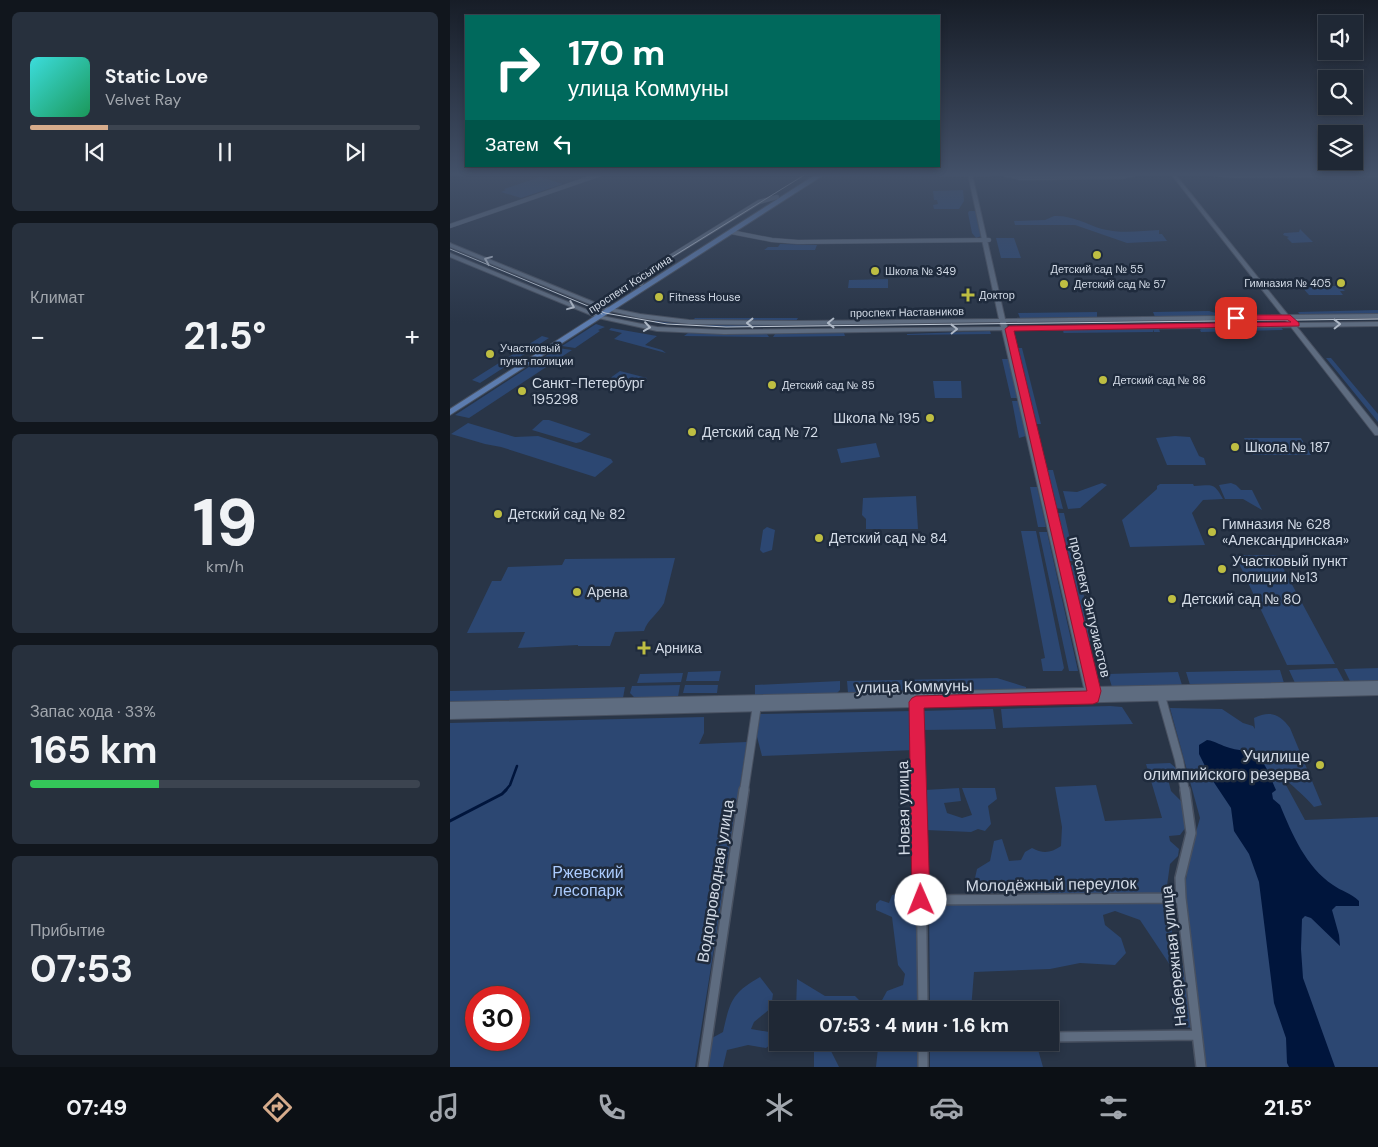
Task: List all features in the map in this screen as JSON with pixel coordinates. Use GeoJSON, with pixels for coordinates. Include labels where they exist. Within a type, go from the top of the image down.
{"type":"FeatureCollection","features":[{"type":"Feature","properties":{"kind":"main road","name":"проспект Косыгина"},"geometry":{"type":"LineString","coordinates":[[608,308],[641,284],[735,224]]}},
{"type":"Feature","properties":{"kind":"main road","name":"проспект Косыгина"},"geometry":{"type":"LineString","coordinates":[[450,413],[608,308],[743,224]]}},
{"type":"Feature","properties":{"kind":"main road"},"geometry":{"type":"LineString","coordinates":[[1214,224],[1377,428]]}},
{"type":"Feature","properties":{"kind":"main road","name":"проспект Энтузиастов"},"geometry":{"type":"LineString","coordinates":[[986,240],[1092,694]]}},
{"type":"Feature","properties":{"kind":"main road","name":"проспект Наставников"},"geometry":{"type":"LineString","coordinates":[[450,245],[608,308],[663,319],[708,323],[1006,325],[1378,324]]}},
{"type":"Feature","properties":{"kind":"main road","name":"проспект Наставников"},"geometry":{"type":"LineString","coordinates":[[450,256],[596,316],[644,327],[702,332],[1378,316]]}},
{"type":"Feature","properties":{"kind":"main road","name":"проспект Косыгина"},"geometry":{"type":"LineString","coordinates":[[450,406],[596,316]]}},
{"type":"Feature","properties":{"kind":"main road","name":"улица Коммуны"},"geometry":{"type":"LineString","coordinates":[[450,708],[758,703],[1378,685]]}},
{"type":"Feature","properties":{"kind":"main road","name":"улица Коммуны"},"geometry":{"type":"LineString","coordinates":[[1092,694],[1161,696],[1378,691]]}},
{"type":"Feature","properties":{"kind":"main road","name":"улица Коммуны"},"geometry":{"type":"LineString","coordinates":[[450,714],[758,703]]}},
{"type":"Feature","properties":{"kind":"street","name":"проспект Энтузиастов"},"geometry":{"type":"LineString","coordinates":[[982,224],[986,240]]}},
{"type":"Feature","properties":{"kind":"street"},"geometry":{"type":"LineString","coordinates":[[731,232],[788,242],[986,240]]}},
{"type":"Feature","properties":{"kind":"street","name":"Набережная улица"},"geometry":{"type":"LineString","coordinates":[[1161,696],[1179,760],[1190,818],[1191,833],[1180,878],[1196,1035],[1202,1067]]}},
{"type":"Feature","properties":{"kind":"street","name":"Новая улица"},"geometry":{"type":"LineString","coordinates":[[916,699],[923,1001]]}},
{"type":"Feature","properties":{"kind":"street","name":"Водопроводная улица"},"geometry":{"type":"LineString","coordinates":[[702,1067],[758,703]]}},
{"type":"Feature","properties":{"kind":"street","name":"Молодёжный переулок"},"geometry":{"type":"LineString","coordinates":[[921,900],[1181,898]]}},
{"type":"Feature","properties":{"kind":"street"},"geometry":{"type":"LineString","coordinates":[[1059,1036],[1196,1035]]}},
{"type":"Feature","properties":{"kind":"street"},"geometry":{"type":"LineString","coordinates":[[923,1051],[924,1067]]}},
{"type":"Feature","properties":{"kind":"green space"},"geometry":{"type":"Polygon","coordinates":[[[970,224],[979,224],[981,236],[976,238],[972,233],[970,224]]]}},
{"type":"Feature","properties":{"kind":"green space"},"geometry":{"type":"Polygon","coordinates":[[[1088,224],[1109,231],[1159,230],[1159,234],[1162,234],[1167,241],[1127,243],[1075,225],[1015,225],[1088,224]]]}},
{"type":"Feature","properties":{"kind":"green space"},"geometry":{"type":"Polygon","coordinates":[[[1300,229],[1313,242],[1292,243],[1287,238],[1289,237],[1283,235],[1284,233],[1299,232],[1300,229]]]}},
{"type":"Feature","properties":{"kind":"green space"},"geometry":{"type":"Polygon","coordinates":[[[996,238],[1014,238],[1021,258],[1001,258],[996,238]]]}},
{"type":"Feature","properties":{"kind":"green space"},"geometry":{"type":"Polygon","coordinates":[[[780,244],[817,245],[815,250],[764,250],[768,247],[778,247],[780,244]]]}},
{"type":"Feature","properties":{"kind":"green space"},"geometry":{"type":"Polygon","coordinates":[[[888,279],[888,288],[848,288],[849,280],[888,279]]]}},
{"type":"Feature","properties":{"kind":"green space"},"geometry":{"type":"Polygon","coordinates":[[[1301,286],[1340,286],[1345,291],[1340,291],[1343,295],[1309,295],[1301,286]]]}},
{"type":"Feature","properties":{"kind":"green space"},"geometry":{"type":"Polygon","coordinates":[[[1378,310],[1378,314],[1300,315],[1298,312],[1378,310]]]}},
{"type":"Feature","properties":{"kind":"green space"},"geometry":{"type":"Polygon","coordinates":[[[1209,311],[1216,313],[1216,316],[1155,317],[1153,312],[1209,311]]]}},
{"type":"Feature","properties":{"kind":"green space"},"geometry":{"type":"Polygon","coordinates":[[[1097,312],[1097,317],[1020,318],[1018,313],[1097,312]]]}},
{"type":"Feature","properties":{"kind":"green space"},"geometry":{"type":"Polygon","coordinates":[[[695,318],[798,318],[796,321],[693,320],[695,318]]]}},
{"type":"Feature","properties":{"kind":"green space"},"geometry":{"type":"Polygon","coordinates":[[[655,321],[707,325],[862,325],[726,327],[655,321]]]}},
{"type":"Feature","properties":{"kind":"green space"},"geometry":{"type":"Polygon","coordinates":[[[596,324],[605,327],[598,330],[600,331],[575,348],[562,346],[596,324]]]}},
{"type":"Feature","properties":{"kind":"green space"},"geometry":{"type":"Polygon","coordinates":[[[1281,327],[1283,330],[1201,332],[1200,330],[1201,329],[1281,327]]]}},
{"type":"Feature","properties":{"kind":"green space"},"geometry":{"type":"Polygon","coordinates":[[[611,328],[657,336],[645,345],[666,353],[614,339],[622,333],[609,330],[611,328]]]}},
{"type":"Feature","properties":{"kind":"green space"},"geometry":{"type":"Polygon","coordinates":[[[1153,329],[1153,332],[1063,332],[1064,330],[1153,329]]]}},
{"type":"Feature","properties":{"kind":"green space"},"geometry":{"type":"Polygon","coordinates":[[[1153,329],[1159,329],[1160,332],[1154,332],[1153,329]]]}},
{"type":"Feature","properties":{"kind":"green space"},"geometry":{"type":"Polygon","coordinates":[[[990,331],[991,334],[907,335],[907,334],[990,331]]]}},
{"type":"Feature","properties":{"kind":"green space"},"geometry":{"type":"Polygon","coordinates":[[[688,333],[767,334],[769,337],[684,336],[688,333]]]}},
{"type":"Feature","properties":{"kind":"green space"},"geometry":{"type":"Polygon","coordinates":[[[844,333],[845,336],[773,337],[775,334],[844,333]]]}},
{"type":"Feature","properties":{"kind":"green space"},"geometry":{"type":"Polygon","coordinates":[[[542,336],[549,338],[480,383],[472,380],[542,336]]]}},
{"type":"Feature","properties":{"kind":"green space"},"geometry":{"type":"Polygon","coordinates":[[[558,348],[572,350],[469,418],[455,415],[558,348]]]}},
{"type":"Feature","properties":{"kind":"green space"},"geometry":{"type":"Polygon","coordinates":[[[1017,348],[1022,348],[1041,424],[1035,424],[1017,348]]]}},
{"type":"Feature","properties":{"kind":"green space"},"geometry":{"type":"Polygon","coordinates":[[[1326,358],[1331,358],[1378,414],[1378,422],[1326,358]]]}},
{"type":"Feature","properties":{"kind":"green space"},"geometry":{"type":"Polygon","coordinates":[[[1002,359],[1009,359],[1017,398],[1011,398],[1002,359]]]}},
{"type":"Feature","properties":{"kind":"green space"},"geometry":{"type":"Polygon","coordinates":[[[620,371],[647,378],[633,389],[606,381],[620,371]]]}},
{"type":"Feature","properties":{"kind":"green space"},"geometry":{"type":"Polygon","coordinates":[[[933,381],[961,381],[962,398],[935,398],[933,381]]]}},
{"type":"Feature","properties":{"kind":"green space"},"geometry":{"type":"Polygon","coordinates":[[[1012,401],[1018,401],[1026,436],[1019,438],[1012,401]]]}},
{"type":"Feature","properties":{"kind":"green space"},"geometry":{"type":"Polygon","coordinates":[[[543,420],[549,420],[591,434],[581,442],[576,443],[532,430],[543,420]]]}},
{"type":"Feature","properties":{"kind":"green space"},"geometry":{"type":"Polygon","coordinates":[[[468,423],[515,437],[538,436],[611,459],[613,462],[595,477],[501,447],[451,434],[468,423]]]}},
{"type":"Feature","properties":{"kind":"green space"},"geometry":{"type":"Polygon","coordinates":[[[1190,437],[1199,456],[1204,458],[1206,465],[1167,465],[1156,438],[1190,437]]]}},
{"type":"Feature","properties":{"kind":"green space"},"geometry":{"type":"Polygon","coordinates":[[[1244,438],[1301,438],[1311,455],[1253,455],[1244,438]]]}},
{"type":"Feature","properties":{"kind":"green space"},"geometry":{"type":"Polygon","coordinates":[[[876,443],[880,457],[841,463],[837,449],[876,443]]]}},
{"type":"Feature","properties":{"kind":"green space"},"geometry":{"type":"Polygon","coordinates":[[[1046,470],[1053,470],[1063,509],[1055,508],[1046,470]]]}},
{"type":"Feature","properties":{"kind":"green space"},"geometry":{"type":"Polygon","coordinates":[[[1102,483],[1107,485],[1080,508],[1068,509],[1063,491],[1077,492],[1102,483]]]}},
{"type":"Feature","properties":{"kind":"green space"},"geometry":{"type":"Polygon","coordinates":[[[1231,483],[1241,490],[1252,490],[1262,510],[1243,499],[1225,499],[1219,485],[1231,483]]]}},
{"type":"Feature","properties":{"kind":"green space"},"geometry":{"type":"Polygon","coordinates":[[[1160,484],[1193,484],[1194,486],[1209,485],[1215,487],[1223,499],[1203,500],[1192,513],[1205,545],[1130,547],[1122,520],[1157,489],[1157,486],[1160,484]]]}},
{"type":"Feature","properties":{"kind":"green space"},"geometry":{"type":"Polygon","coordinates":[[[1030,487],[1037,487],[1046,527],[1038,527],[1030,487]]]}},
{"type":"Feature","properties":{"kind":"green space"},"geometry":{"type":"Polygon","coordinates":[[[916,496],[918,529],[866,529],[866,519],[862,515],[863,498],[916,496]]]}},
{"type":"Feature","properties":{"kind":"green space"},"geometry":{"type":"Polygon","coordinates":[[[1056,513],[1064,513],[1075,561],[1068,561],[1056,513]]]}},
{"type":"Feature","properties":{"kind":"green space"},"geometry":{"type":"Polygon","coordinates":[[[767,527],[775,530],[772,550],[763,553],[760,550],[763,530],[767,527]]]}},
{"type":"Feature","properties":{"kind":"green space"},"geometry":{"type":"Polygon","coordinates":[[[1021,531],[1036,531],[1064,668],[1062,671],[1043,671],[1041,659],[1045,658],[1021,531]]]}},
{"type":"Feature","properties":{"kind":"green space"},"geometry":{"type":"Polygon","coordinates":[[[1039,532],[1047,532],[1078,671],[1069,671],[1039,532]]]}},
{"type":"Feature","properties":{"kind":"green space"},"geometry":{"type":"Polygon","coordinates":[[[1235,555],[1276,555],[1335,664],[1287,665],[1235,555]]]}},
{"type":"Feature","properties":{"kind":"green space","name":"Арена"},"geometry":{"type":"Polygon","coordinates":[[[675,558],[664,603],[644,631],[615,632],[610,646],[578,645],[518,648],[525,632],[467,633],[492,581],[501,581],[508,567],[562,565],[565,559],[675,558]]]}},
{"type":"Feature","properties":{"kind":"green space"},"geometry":{"type":"Polygon","coordinates":[[[1076,564],[1095,641],[1087,641],[1069,567],[1076,564]]]}},
{"type":"Feature","properties":{"kind":"green space"},"geometry":{"type":"Polygon","coordinates":[[[1337,668],[1344,681],[1295,683],[1289,670],[1337,668]]]}},
{"type":"Feature","properties":{"kind":"green space"},"geometry":{"type":"Polygon","coordinates":[[[1378,668],[1378,681],[1350,681],[1344,669],[1378,668]]]}},
{"type":"Feature","properties":{"kind":"green space"},"geometry":{"type":"Polygon","coordinates":[[[1280,670],[1284,683],[1190,685],[1186,672],[1280,670]]]}},
{"type":"Feature","properties":{"kind":"green space"},"geometry":{"type":"Polygon","coordinates":[[[721,671],[719,681],[686,681],[688,672],[721,671]]]}},
{"type":"Feature","properties":{"kind":"green space"},"geometry":{"type":"Polygon","coordinates":[[[1178,672],[1182,685],[1112,687],[1108,674],[1178,672]]]}},
{"type":"Feature","properties":{"kind":"green space"},"geometry":{"type":"Polygon","coordinates":[[[683,673],[681,682],[637,683],[640,674],[683,673]]]}},
{"type":"Feature","properties":{"kind":"green space"},"geometry":{"type":"Polygon","coordinates":[[[997,678],[1026,687],[1026,689],[848,693],[847,681],[997,678]]]}},
{"type":"Feature","properties":{"kind":"green space"},"geometry":{"type":"Polygon","coordinates":[[[840,681],[840,690],[837,693],[755,695],[755,685],[840,681]]]}},
{"type":"Feature","properties":{"kind":"green space"},"geometry":{"type":"Polygon","coordinates":[[[680,685],[678,697],[635,698],[630,693],[632,686],[680,685]]]}},
{"type":"Feature","properties":{"kind":"green space"},"geometry":{"type":"Polygon","coordinates":[[[685,685],[718,685],[717,693],[683,693],[685,685]]]}},
{"type":"Feature","properties":{"kind":"green space"},"geometry":{"type":"Polygon","coordinates":[[[625,687],[623,698],[450,702],[450,691],[625,687]]]}},
{"type":"Feature","properties":{"kind":"green space"},"geometry":{"type":"Polygon","coordinates":[[[1122,707],[1133,724],[1003,728],[1001,709],[1122,707]]]}},
{"type":"Feature","properties":{"kind":"green space"},"geometry":{"type":"Polygon","coordinates":[[[1170,708],[1222,709],[1243,723],[1253,726],[1255,729],[1254,718],[1270,714],[1282,719],[1290,728],[1322,805],[1314,807],[1280,774],[1305,820],[1378,817],[1378,1067],[1206,1067],[1184,895],[1189,857],[1200,818],[1170,708]]]}},
{"type":"Feature","properties":{"kind":"green space"},"geometry":{"type":"Polygon","coordinates":[[[993,709],[996,729],[922,730],[921,711],[993,709]]]}},
{"type":"Feature","properties":{"kind":"green space"},"geometry":{"type":"Polygon","coordinates":[[[913,711],[915,750],[762,756],[756,733],[758,714],[913,711]]]}},
{"type":"Feature","properties":{"kind":"green space","name":"Ржевский лесопарк"},"geometry":{"type":"Polygon","coordinates":[[[704,717],[704,733],[699,744],[747,742],[695,1067],[450,1067],[450,723],[704,717]]]}},
{"type":"Feature","properties":{"kind":"green space"},"geometry":{"type":"Polygon","coordinates":[[[1170,763],[1176,768],[1168,779],[1171,791],[1181,801],[1186,827],[1180,835],[1169,836],[1170,841],[1179,849],[1178,856],[1170,864],[1166,893],[997,893],[988,892],[975,878],[977,869],[990,861],[994,841],[1002,839],[1009,861],[1021,860],[1025,852],[1032,848],[1047,852],[1061,846],[1062,827],[1055,787],[1096,785],[1105,821],[1162,818],[1146,764],[1170,763]]]}},
{"type":"Feature","properties":{"kind":"green space"},"geometry":{"type":"Polygon","coordinates":[[[959,788],[961,801],[944,803],[947,813],[962,818],[972,815],[962,788],[995,788],[997,799],[988,806],[991,824],[985,831],[978,829],[971,832],[926,830],[925,790],[959,788]]]}},
{"type":"Feature","properties":{"kind":"green space"},"geometry":{"type":"Polygon","coordinates":[[[901,893],[918,901],[917,1001],[882,1001],[887,991],[903,985],[905,974],[898,965],[892,917],[876,910],[876,904],[880,900],[889,903],[892,895],[901,893]]]}},
{"type":"Feature","properties":{"kind":"green space"},"geometry":{"type":"Polygon","coordinates":[[[1168,902],[1173,905],[1172,932],[1189,986],[1192,1028],[1179,1026],[1174,1014],[1170,965],[1140,920],[1115,911],[1103,915],[1105,925],[1121,938],[1126,953],[1115,965],[1080,963],[1050,969],[974,972],[972,1001],[930,1001],[929,903],[1168,902]]]}},
{"type":"Feature","properties":{"kind":"green space"},"geometry":{"type":"Polygon","coordinates":[[[760,977],[773,994],[772,1001],[769,1001],[769,1010],[754,1022],[751,1029],[769,1032],[769,1046],[766,1048],[748,1045],[727,1050],[723,1067],[706,1067],[704,1065],[712,1038],[723,1032],[730,1005],[738,993],[760,977]]]}},
{"type":"Feature","properties":{"kind":"green space"},"geometry":{"type":"Polygon","coordinates":[[[797,979],[825,996],[855,996],[859,1000],[855,1001],[796,1001],[797,979]]]}},
{"type":"Feature","properties":{"kind":"green space"},"geometry":{"type":"Polygon","coordinates":[[[814,1051],[831,1051],[839,1067],[814,1067],[814,1051]]]}},
{"type":"Feature","properties":{"kind":"green space"},"geometry":{"type":"Polygon","coordinates":[[[878,1051],[917,1051],[917,1067],[876,1067],[878,1051]]]}},
{"type":"Feature","properties":{"kind":"green space"},"geometry":{"type":"Polygon","coordinates":[[[930,1051],[1038,1051],[1043,1067],[930,1067],[930,1051]]]}},
{"type":"Feature","properties":{"kind":"shaded area"},"geometry":{"type":"Polygon","coordinates":[[[1207,740],[1249,752],[1259,758],[1276,790],[1272,793],[1273,799],[1280,805],[1301,849],[1323,878],[1359,901],[1359,906],[1336,906],[1332,910],[1340,946],[1311,918],[1305,916],[1302,919],[1301,949],[1303,978],[1335,1067],[1289,1067],[1287,1063],[1286,1038],[1274,1003],[1259,882],[1249,854],[1234,831],[1231,808],[1211,778],[1199,754],[1199,745],[1207,740]]]}},
{"type":"Feature","properties":{"kind":"waterway"},"geometry":{"type":"LineString","coordinates":[[505,791],[510,785],[517,766]]}},
{"type":"Feature","properties":{"kind":"waterway"},"geometry":{"type":"LineString","coordinates":[[450,821],[505,791]]}},
{"type":"Feature","properties":{"kind":"tram line"},"geometry":{"type":"LineString","coordinates":[[598,310],[597,307],[606,298],[726,224]]}},
{"type":"Feature","properties":{"kind":"tram line"},"geometry":{"type":"LineString","coordinates":[[450,249],[598,310]]}},
{"type":"Feature","properties":{"kind":"tram line"},"geometry":{"type":"LineString","coordinates":[[598,310],[605,313],[667,324],[726,327],[1378,319]]}},
{"type":"Feature","properties":{"kind":"tram line"},"geometry":{"type":"LineString","coordinates":[[598,310],[602,314]]}},
{"type":"Feature","properties":{"kind":"place","name":"Детский сад № 55"},"geometry":{"type":"Point","coordinates":[1097,255]}},
{"type":"Feature","properties":{"kind":"place","name":"Школа № 349"},"geometry":{"type":"Point","coordinates":[875,271]}},
{"type":"Feature","properties":{"kind":"place","name":"Гимназия № 405"},"geometry":{"type":"Point","coordinates":[1341,283]}},
{"type":"Feature","properties":{"kind":"place","name":"Детский сад № 57"},"geometry":{"type":"Point","coordinates":[1064,284]}},
{"type":"Feature","properties":{"kind":"place","name":"Доктор"},"geometry":{"type":"Point","coordinates":[968,295]}},
{"type":"Feature","properties":{"kind":"place","name":"Fitness House"},"geometry":{"type":"Point","coordinates":[659,297]}},
{"type":"Feature","properties":{"kind":"place","name":"Участковый пункт полиции"},"geometry":{"type":"Point","coordinates":[490,354]}},
{"type":"Feature","properties":{"kind":"place","name":"Детский сад № 86"},"geometry":{"type":"Point","coordinates":[1103,380]}},
{"type":"Feature","properties":{"kind":"place","name":"Детский сад № 85"},"geometry":{"type":"Point","coordinates":[772,385]}},
{"type":"Feature","properties":{"kind":"place","name":"Санкт-Петербург 195298"},"geometry":{"type":"Point","coordinates":[522,391]}},
{"type":"Feature","properties":{"kind":"place","name":"Школа № 195"},"geometry":{"type":"Point","coordinates":[930,418]}},
{"type":"Feature","properties":{"kind":"place","name":"Детский сад № 72"},"geometry":{"type":"Point","coordinates":[692,432]}},
{"type":"Feature","properties":{"kind":"place","name":"Школа № 187"},"geometry":{"type":"Point","coordinates":[1235,447]}},
{"type":"Feature","properties":{"kind":"place","name":"Детский сад № 82"},"geometry":{"type":"Point","coordinates":[498,514]}},
{"type":"Feature","properties":{"kind":"place","name":"Гимназия № 628 «Александринская»"},"geometry":{"type":"Point","coordinates":[1212,532]}},
{"type":"Feature","properties":{"kind":"place","name":"Детский сад № 84"},"geometry":{"type":"Point","coordinates":[819,538]}},
{"type":"Feature","properties":{"kind":"place","name":"Участковый пункт полиции №13"},"geometry":{"type":"Point","coordinates":[1222,569]}},
{"type":"Feature","properties":{"kind":"place","name":"Арена"},"geometry":{"type":"Point","coordinates":[577,592]}},
{"type":"Feature","properties":{"kind":"place","name":"Детский сад № 80"},"geometry":{"type":"Point","coordinates":[1172,599]}},
{"type":"Feature","properties":{"kind":"place","name":"Арника"},"geometry":{"type":"Point","coordinates":[644,648]}},
{"type":"Feature","properties":{"kind":"place","name":"Училище олимпийского резерва"},"geometry":{"type":"Point","coordinates":[1320,765]}},
{"type":"Feature","properties":{"kind":"route"},"geometry":{"type":"LineString","coordinates":[[921,900],[919,758],[916,702],[1093,698],[1094,691],[1009,329],[1297,325],[1290,317],[1236,318]]}}]}
